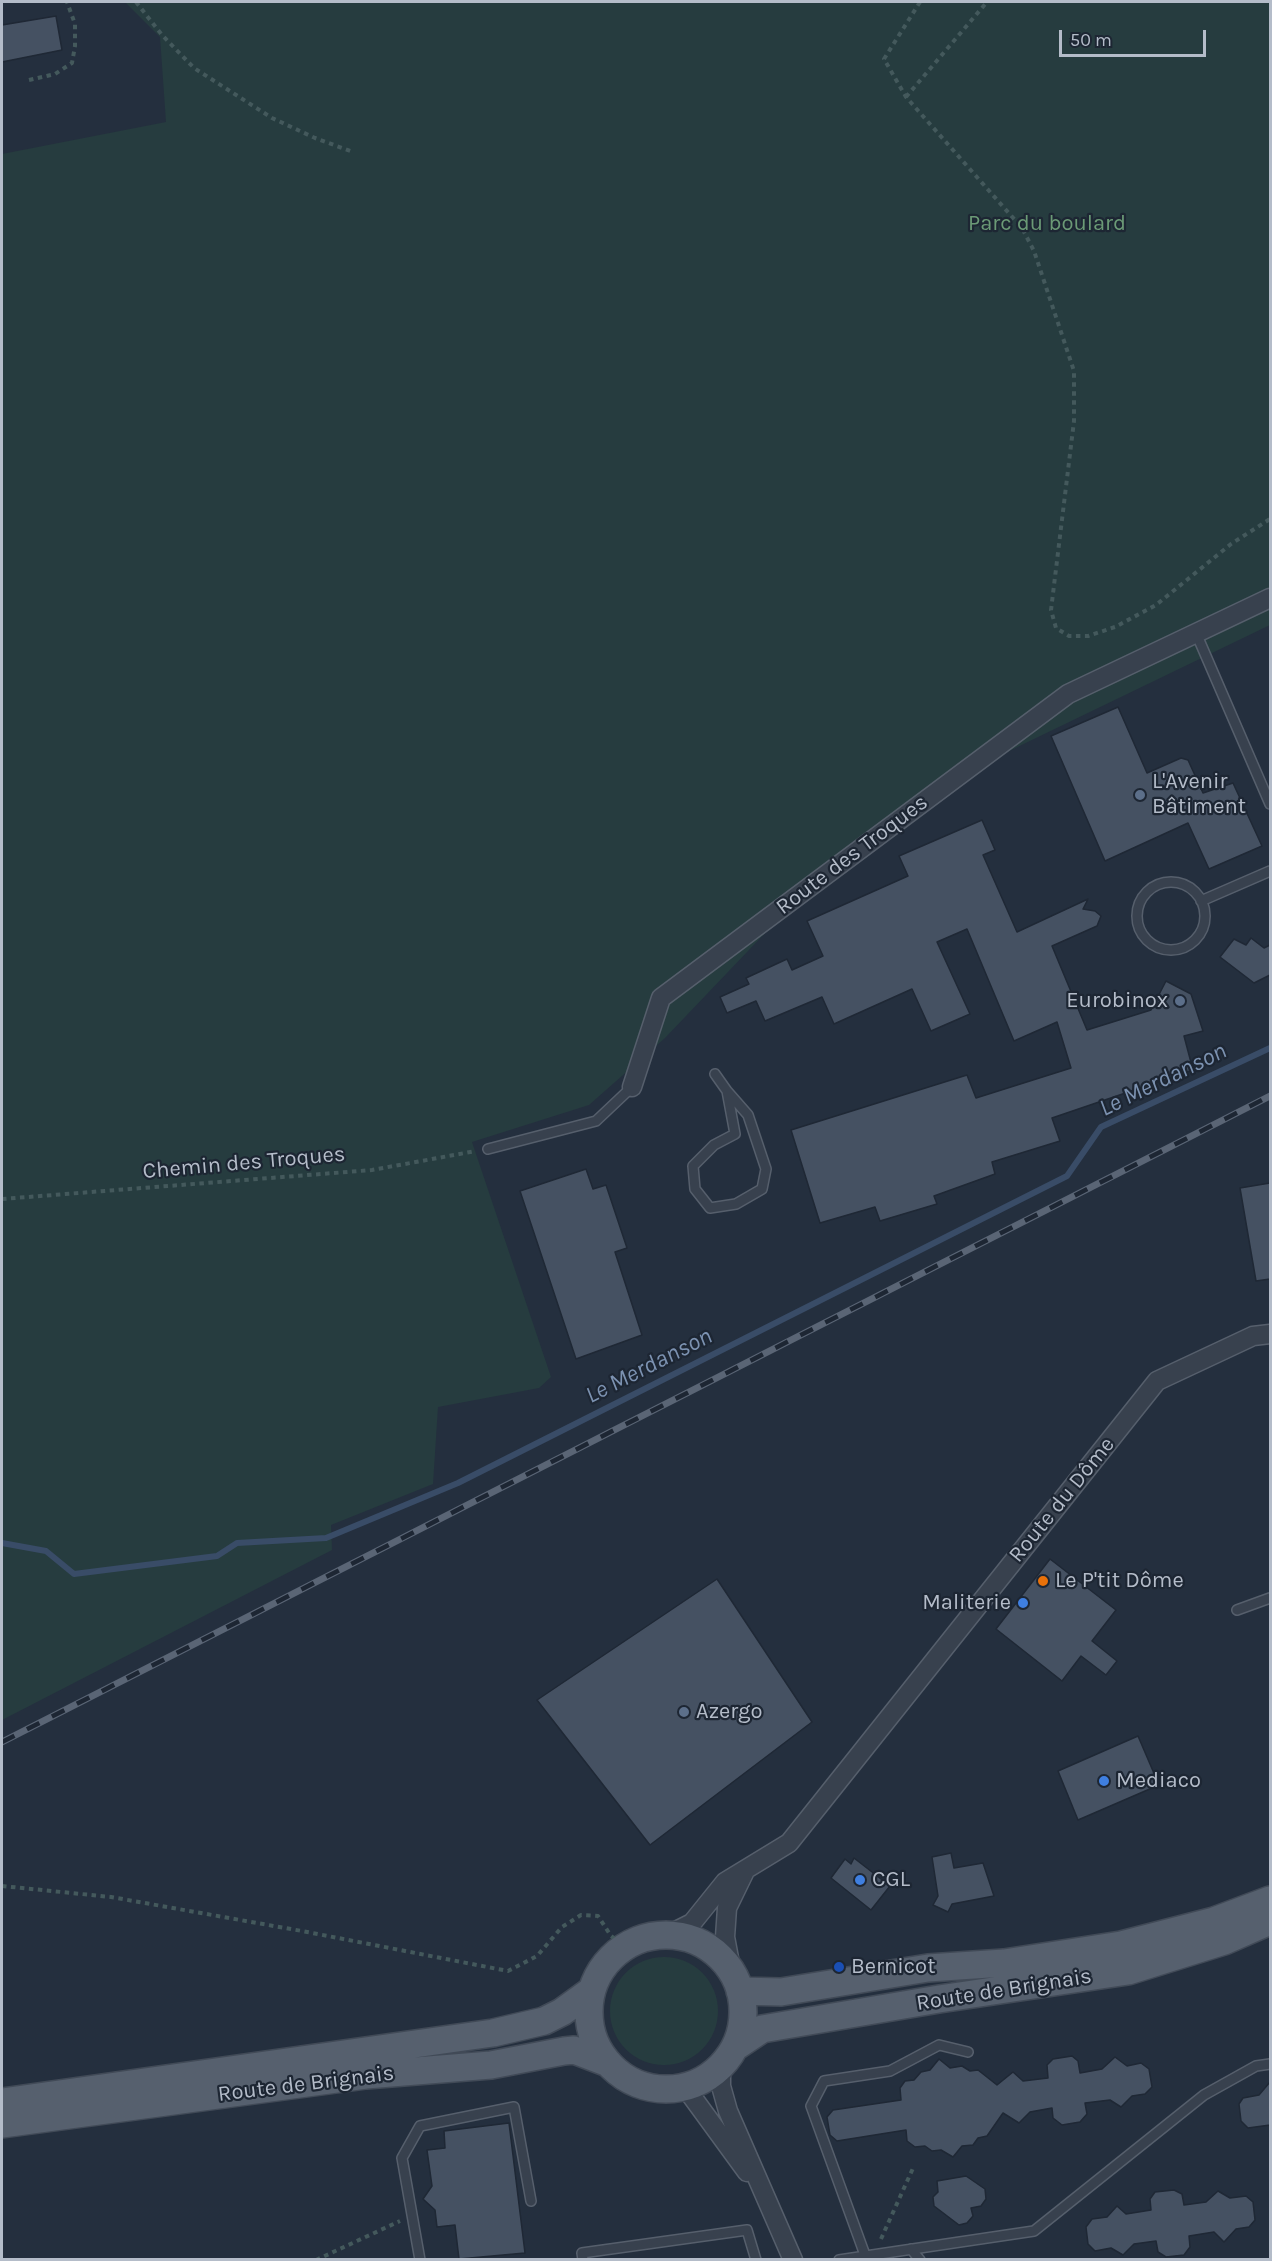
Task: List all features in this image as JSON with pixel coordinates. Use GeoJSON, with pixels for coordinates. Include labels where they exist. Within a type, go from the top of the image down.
{"type":"FeatureCollection","features":[{"type":"Feature","properties":{"kind":"main road","name":"Route de Brignais"},"geometry":{"type":"LineString","coordinates":[[735,1980],[781,1992],[928,1968],[1004,1963],[1121,1945],[1214,1921],[1270,1900]]}},
{"type":"Feature","properties":{"kind":"main road","name":"Route de Brignais"},"geometry":{"type":"LineString","coordinates":[[728,2056],[762,2029],[939,1999],[1128,1971],[1224,1941],[1270,1921]]}},
{"type":"Feature","properties":{"kind":"main road"},"geometry":{"type":"LineString","coordinates":[[670,1934],[694,1939],[714,1952],[735,1980],[743,2010],[741,2029],[728,2056],[705,2079],[685,2088],[659,2090],[634,2083],[608,2063],[589,2027],[588,2006],[591,1991],[606,1962],[624,1946],[646,1936],[670,1934]]}},
{"type":"Feature","properties":{"kind":"main road","name":"Route de Brignais"},"geometry":{"type":"LineString","coordinates":[[2,2102],[494,2033],[544,2021],[562,2012],[591,1991]]}},
{"type":"Feature","properties":{"kind":"main road","name":"Route de Brignais"},"geometry":{"type":"LineString","coordinates":[[2,2124],[366,2075],[491,2065],[564,2050],[574,2050],[608,2063]]}},
{"type":"Feature","properties":{"kind":"street","name":"Route des Troques"},"geometry":{"type":"LineString","coordinates":[[632,1087],[661,998],[1068,694],[1270,598]]}},
{"type":"Feature","properties":{"kind":"street","name":"Route du Dôme"},"geometry":{"type":"LineString","coordinates":[[670,1934],[692,1923],[725,1882],[789,1843],[1157,1381],[1253,1336],[1270,1334]]}},
{"type":"Feature","properties":{"kind":"street"},"geometry":{"type":"LineString","coordinates":[[735,1980],[725,1937],[728,1908],[744,1871]]}},
{"type":"Feature","properties":{"kind":"street"},"geometry":{"type":"LineString","coordinates":[[728,2056],[721,2086],[728,2111],[793,2259]]}},
{"type":"Feature","properties":{"kind":"street"},"geometry":{"type":"LineString","coordinates":[[685,2088],[769,2203]]}},
{"type":"Feature","properties":{"kind":"lane"},"geometry":{"type":"LineString","coordinates":[[1196,633],[1270,804]]}},
{"type":"Feature","properties":{"kind":"lane"},"geometry":{"type":"LineString","coordinates":[[1201,901],[1270,871]]}},
{"type":"Feature","properties":{"kind":"lane"},"geometry":{"type":"LineString","coordinates":[[1175,883],[1194,892],[1201,901],[1204,923],[1192,942],[1183,948],[1161,949],[1143,936],[1138,926],[1139,904],[1153,887],[1175,883]]}},
{"type":"Feature","properties":{"kind":"lane"},"geometry":{"type":"LineString","coordinates":[[715,1074],[748,1115],[766,1169],[762,1189],[736,1204],[710,1209],[696,1189],[693,1166],[714,1145],[735,1134],[727,1091]]}},
{"type":"Feature","properties":{"kind":"lane","name":"Route des Troques"},"geometry":{"type":"LineString","coordinates":[[488,1149],[596,1121],[632,1087]]}},
{"type":"Feature","properties":{"kind":"lane"},"geometry":{"type":"LineString","coordinates":[[1237,1610],[1270,1598]]}},
{"type":"Feature","properties":{"kind":"lane"},"geometry":{"type":"LineString","coordinates":[[870,2254],[811,2106],[824,2081],[890,2071],[939,2045],[968,2052]]}},
{"type":"Feature","properties":{"kind":"lane"},"geometry":{"type":"LineString","coordinates":[[838,2259],[1034,2231],[1204,2095],[1256,2066],[1270,2064]]}},
{"type":"Feature","properties":{"kind":"lane"},"geometry":{"type":"LineString","coordinates":[[420,2259],[402,2158],[420,2126],[514,2107],[531,2201]]}},
{"type":"Feature","properties":{"kind":"lane"},"geometry":{"type":"LineString","coordinates":[[583,2259],[582,2253],[747,2230],[756,2259]]}},
{"type":"Feature","properties":{"kind":"lane"},"geometry":{"type":"LineString","coordinates":[[911,2249],[920,2259]]}},
{"type":"Feature","properties":{"kind":"path"},"geometry":{"type":"LineString","coordinates":[[29,80],[55,74],[72,63],[75,24],[67,2]]}},
{"type":"Feature","properties":{"kind":"path"},"geometry":{"type":"LineString","coordinates":[[136,2],[162,35],[194,68],[272,118],[353,152]]}},
{"type":"Feature","properties":{"kind":"path"},"geometry":{"type":"LineString","coordinates":[[920,2],[884,59],[906,97],[1022,228],[1034,251],[1074,371],[1074,421],[1051,610],[1056,628],[1069,636],[1088,636],[1115,627],[1156,605],[1231,544],[1270,519]]}},
{"type":"Feature","properties":{"kind":"path"},"geometry":{"type":"LineString","coordinates":[[906,97],[987,2]]}},
{"type":"Feature","properties":{"kind":"path","name":"Chemin des Troques"},"geometry":{"type":"LineString","coordinates":[[2,1199],[372,1170],[488,1149]]}},
{"type":"Feature","properties":{"kind":"path"},"geometry":{"type":"LineString","coordinates":[[2,1886],[111,1897],[302,1930],[508,1971],[537,1956],[562,1927],[581,1915],[597,1916],[611,1936],[624,1946]]}},
{"type":"Feature","properties":{"kind":"path"},"geometry":{"type":"LineString","coordinates":[[870,2254],[914,2166]]}},
{"type":"Feature","properties":{"kind":"path"},"geometry":{"type":"LineString","coordinates":[[316,2259],[412,2216]]}},
{"type":"Feature","properties":{"kind":"green space","name":"Parc du boulard"},"geometry":{"type":"Polygon","coordinates":[[[125,2],[1270,2],[1270,625],[947,781],[914,802],[851,843],[665,1038],[589,1105],[472,1142],[551,1377],[539,1388],[438,1407],[433,1484],[331,1525],[332,1550],[2,1720],[2,154],[166,122],[160,37],[125,2]]]}},
{"type":"Feature","properties":{"kind":"green space"},"geometry":{"type":"Polygon","coordinates":[[[664,1957],[685,1961],[702,1973],[714,1990],[718,2011],[714,2032],[702,2049],[685,2061],[664,2065],[643,2061],[626,2049],[614,2032],[610,2011],[614,1990],[626,1973],[643,1961],[664,1957]]]}},
{"type":"Feature","properties":{"kind":"building"},"geometry":{"type":"Polygon","coordinates":[[[56,16],[62,50],[2,62],[2,25],[56,16]]]}},
{"type":"Feature","properties":{"kind":"building"},"geometry":{"type":"Polygon","coordinates":[[[1118,707],[1147,773],[1181,758],[1188,760],[1203,793],[1233,783],[1262,846],[1209,869],[1188,823],[1105,861],[1051,736],[1118,707]]]}},
{"type":"Feature","properties":{"kind":"building"},"geometry":{"type":"Polygon","coordinates":[[[982,820],[995,850],[983,855],[1017,932],[1088,899],[1083,909],[1095,911],[1101,916],[1097,926],[1052,946],[1087,1030],[1151,1010],[1166,981],[1191,994],[1203,1031],[1184,1036],[1193,1070],[1052,1118],[1060,1141],[992,1162],[995,1174],[934,1196],[937,1204],[880,1221],[875,1207],[820,1223],[791,1130],[967,1075],[976,1098],[1071,1068],[1057,1022],[1014,1041],[967,929],[937,942],[970,1014],[931,1031],[912,989],[834,1024],[822,997],[765,1021],[756,1001],[727,1013],[720,997],[749,984],[746,978],[787,959],[792,970],[823,956],[807,921],[908,876],[899,856],[982,820]]]}},
{"type":"Feature","properties":{"kind":"building"},"geometry":{"type":"Polygon","coordinates":[[[1251,938],[1264,948],[1270,945],[1270,975],[1254,983],[1220,957],[1234,939],[1246,945],[1251,938]]]}},
{"type":"Feature","properties":{"kind":"building"},"geometry":{"type":"Polygon","coordinates":[[[586,1169],[593,1189],[606,1185],[627,1248],[615,1252],[642,1335],[576,1359],[520,1191],[586,1169]]]}},
{"type":"Feature","properties":{"kind":"building"},"geometry":{"type":"Polygon","coordinates":[[[1270,1183],[1270,1279],[1256,1281],[1240,1188],[1270,1183]]]}},
{"type":"Feature","properties":{"kind":"building"},"geometry":{"type":"Polygon","coordinates":[[[1050,1559],[1116,1610],[1092,1641],[1117,1661],[1106,1675],[1081,1656],[1062,1681],[996,1629],[1050,1559]]]}},
{"type":"Feature","properties":{"kind":"building"},"geometry":{"type":"Polygon","coordinates":[[[717,1579],[812,1722],[650,1845],[537,1700],[717,1579]]]}},
{"type":"Feature","properties":{"kind":"building"},"geometry":{"type":"Polygon","coordinates":[[[1138,1736],[1159,1785],[1078,1820],[1058,1771],[1138,1736]]]}},
{"type":"Feature","properties":{"kind":"building"},"geometry":{"type":"Polygon","coordinates":[[[951,1853],[954,1868],[983,1863],[994,1896],[952,1904],[948,1912],[933,1905],[938,1896],[932,1857],[951,1853]]]}},
{"type":"Feature","properties":{"kind":"building"},"geometry":{"type":"Polygon","coordinates":[[[854,1858],[890,1886],[871,1910],[831,1878],[845,1859],[851,1864],[854,1858]]]}},
{"type":"Feature","properties":{"kind":"building"},"geometry":{"type":"Polygon","coordinates":[[[1072,2056],[1078,2061],[1080,2073],[1102,2069],[1115,2057],[1127,2066],[1141,2063],[1149,2069],[1152,2087],[1145,2094],[1132,2096],[1121,2107],[1110,2100],[1085,2103],[1087,2114],[1080,2122],[1062,2125],[1053,2118],[1052,2108],[1030,2112],[1019,2123],[1003,2113],[987,2136],[978,2138],[973,2145],[962,2146],[953,2157],[941,2150],[932,2151],[925,2146],[915,2147],[907,2141],[906,2130],[837,2141],[830,2135],[827,2117],[833,2110],[901,2100],[900,2088],[905,2081],[914,2080],[921,2072],[930,2070],[939,2059],[950,2068],[962,2066],[970,2071],[978,2070],[997,2085],[1013,2072],[1023,2081],[1048,2078],[1047,2065],[1053,2059],[1072,2056]]]}},
{"type":"Feature","properties":{"kind":"building"},"geometry":{"type":"Polygon","coordinates":[[[1270,2082],[1270,2125],[1248,2128],[1241,2121],[1239,2104],[1243,2098],[1259,2095],[1270,2082]]]}},
{"type":"Feature","properties":{"kind":"building"},"geometry":{"type":"Polygon","coordinates":[[[509,2123],[525,2253],[459,2259],[455,2225],[437,2227],[435,2210],[423,2199],[432,2186],[427,2150],[445,2148],[444,2131],[509,2123]]]}},
{"type":"Feature","properties":{"kind":"building"},"geometry":{"type":"Polygon","coordinates":[[[966,2176],[985,2189],[986,2199],[981,2206],[971,2208],[973,2216],[967,2223],[959,2225],[934,2206],[933,2197],[938,2192],[937,2181],[966,2176]]]}},
{"type":"Feature","properties":{"kind":"building"},"geometry":{"type":"Polygon","coordinates":[[[1174,2190],[1182,2194],[1184,2205],[1206,2202],[1218,2191],[1230,2198],[1246,2196],[1253,2202],[1255,2220],[1249,2227],[1236,2229],[1224,2242],[1214,2232],[1189,2236],[1190,2247],[1184,2255],[1166,2257],[1158,2252],[1156,2241],[1134,2244],[1123,2255],[1111,2248],[1095,2251],[1088,2244],[1086,2227],[1092,2219],[1107,2217],[1117,2206],[1126,2214],[1151,2210],[1150,2199],[1155,2192],[1174,2190]]]}},
{"type":"Feature","properties":{"kind":"waterway","name":"Le Merdanson"},"geometry":{"type":"LineString","coordinates":[[2,1543],[46,1551],[74,1574],[217,1556],[237,1543],[326,1538],[458,1483],[1067,1176],[1101,1127],[1270,1048]]}},
{"type":"Feature","properties":{"kind":"railway"},"geometry":{"type":"LineString","coordinates":[[2,1742],[1270,1096]]}},
{"type":"Feature","properties":{"kind":"place","name":"L'Avenir Bâtiment"},"geometry":{"type":"Point","coordinates":[1140,795]}},
{"type":"Feature","properties":{"kind":"place","name":"Eurobinox"},"geometry":{"type":"Point","coordinates":[1180,1001]}},
{"type":"Feature","properties":{"kind":"place","name":"Le P'tit Dôme"},"geometry":{"type":"Point","coordinates":[1043,1581]}},
{"type":"Feature","properties":{"kind":"place","name":"Maliterie"},"geometry":{"type":"Point","coordinates":[1023,1603]}},
{"type":"Feature","properties":{"kind":"place","name":"Azergo"},"geometry":{"type":"Point","coordinates":[684,1712]}},
{"type":"Feature","properties":{"kind":"place","name":"Mediaco"},"geometry":{"type":"Point","coordinates":[1104,1781]}},
{"type":"Feature","properties":{"kind":"place","name":"CGL"},"geometry":{"type":"Point","coordinates":[860,1880]}},
{"type":"Feature","properties":{"kind":"place","name":"Bernicot"},"geometry":{"type":"Point","coordinates":[839,1967]}}]}
